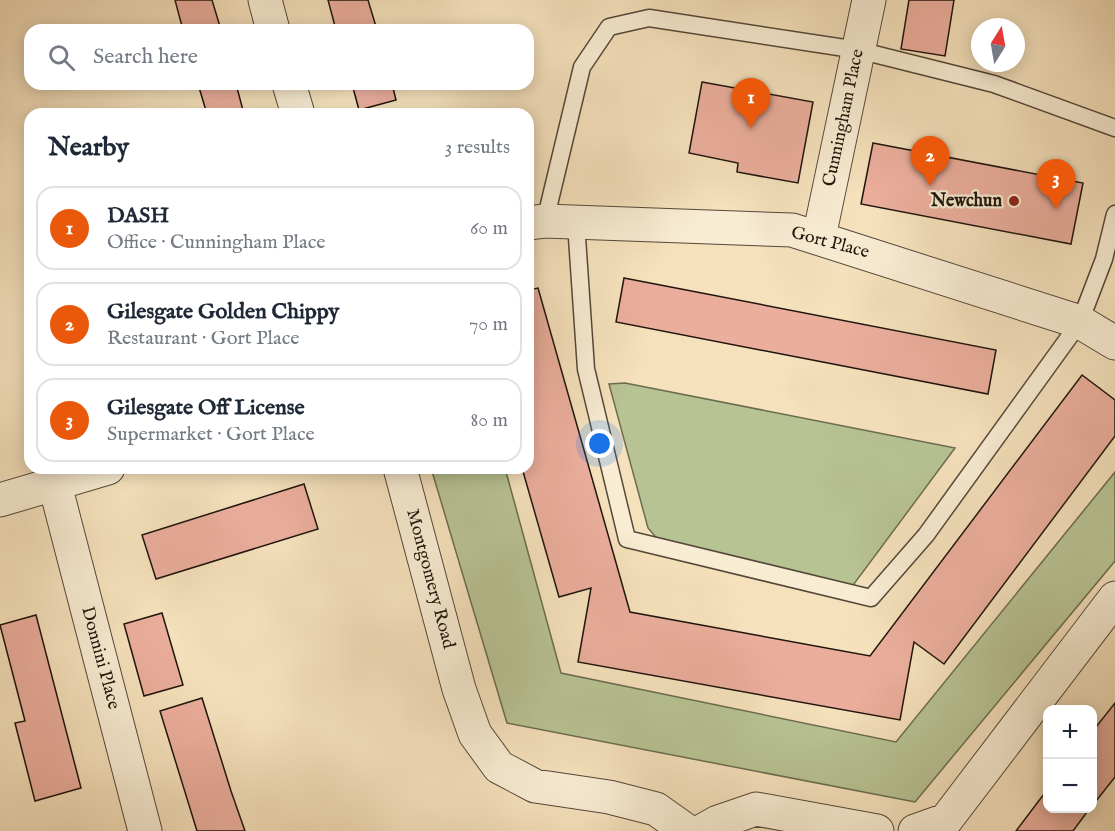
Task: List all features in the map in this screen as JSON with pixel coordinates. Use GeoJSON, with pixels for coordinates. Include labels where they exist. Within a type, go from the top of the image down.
{"type":"FeatureCollection","features":[{"type":"Feature","properties":{"kind":"street"},"geometry":{"type":"LineString","coordinates":[[265,0],[271,24]]}},
{"type":"Feature","properties":{"kind":"street","name":"Cunningham Place"},"geometry":{"type":"LineString","coordinates":[[819,237],[869,0]]}},
{"type":"Feature","properties":{"kind":"street"},"geometry":{"type":"LineString","coordinates":[[291,90],[296,108]]}},
{"type":"Feature","properties":{"kind":"street","name":"Gort Place"},"geometry":{"type":"LineString","coordinates":[[550,222],[792,230],[1080,321],[1115,343]]}},
{"type":"Feature","properties":{"kind":"street"},"geometry":{"type":"LineString","coordinates":[[0,500],[89,474]]}},
{"type":"Feature","properties":{"kind":"street","name":"Montgomery Road"},"geometry":{"type":"LineString","coordinates":[[402,474],[459,689],[475,734],[499,767],[536,786],[609,797],[656,809],[687,831]]}},
{"type":"Feature","properties":{"kind":"street","name":"Donnini Place"},"geometry":{"type":"LineString","coordinates":[[55,485],[145,831]]}},
{"type":"Feature","properties":{"kind":"street"},"geometry":{"type":"LineString","coordinates":[[915,831],[946,820],[1115,598]]}},
{"type":"Feature","properties":{"kind":"street"},"geometry":{"type":"LineString","coordinates":[[702,831],[718,822],[756,809],[877,831]]}},
{"type":"Feature","properties":{"kind":"lane"},"geometry":{"type":"LineString","coordinates":[[1115,128],[994,84],[858,50],[649,18],[609,27],[582,67],[550,222],[627,539],[871,598],[926,535],[1080,321],[1104,259],[1115,214]]}},
{"type":"Feature","properties":{"kind":"green space"},"geometry":{"type":"Polygon","coordinates":[[[625,383],[955,448],[851,588],[660,542],[648,528],[609,384],[625,383]]]}},
{"type":"Feature","properties":{"kind":"green space"},"geometry":{"type":"Polygon","coordinates":[[[1115,472],[1115,561],[915,802],[507,723],[433,474],[507,474],[561,673],[896,742],[1115,472]]]}},
{"type":"Feature","properties":{"kind":"building"},"geometry":{"type":"Polygon","coordinates":[[[175,0],[212,0],[219,24],[181,24],[175,0]]]}},
{"type":"Feature","properties":{"kind":"building"},"geometry":{"type":"Polygon","coordinates":[[[328,0],[368,0],[375,24],[334,24],[328,0]]]}},
{"type":"Feature","properties":{"kind":"building"},"geometry":{"type":"Polygon","coordinates":[[[909,0],[954,0],[945,56],[901,49],[909,0]]]}},
{"type":"Feature","properties":{"kind":"building"},"geometry":{"type":"Polygon","coordinates":[[[702,82],[813,102],[798,183],[737,172],[738,163],[689,153],[702,82]]]}},
{"type":"Feature","properties":{"kind":"building"},"geometry":{"type":"Polygon","coordinates":[[[200,90],[238,90],[242,108],[205,108],[200,90]]]}},
{"type":"Feature","properties":{"kind":"building"},"geometry":{"type":"Polygon","coordinates":[[[354,90],[394,90],[396,100],[358,108],[354,90]]]}},
{"type":"Feature","properties":{"kind":"building"},"geometry":{"type":"Polygon","coordinates":[[[873,143],[1083,183],[1071,244],[861,204],[873,143]]]}},
{"type":"Feature","properties":{"kind":"building"},"geometry":{"type":"Polygon","coordinates":[[[624,278],[996,350],[988,394],[616,322],[624,278]]]}},
{"type":"Feature","properties":{"kind":"building"},"geometry":{"type":"Polygon","coordinates":[[[538,288],[630,612],[870,656],[1082,375],[1115,400],[1115,436],[944,664],[914,642],[900,720],[578,662],[591,588],[559,597],[524,474],[534,474],[534,289],[538,288]]]}},
{"type":"Feature","properties":{"kind":"building"},"geometry":{"type":"Polygon","coordinates":[[[304,484],[318,529],[156,579],[142,535],[304,484]]]}},
{"type":"Feature","properties":{"kind":"building"},"geometry":{"type":"Polygon","coordinates":[[[162,613],[183,685],[144,696],[124,624],[162,613]]]}},
{"type":"Feature","properties":{"kind":"building"},"geometry":{"type":"Polygon","coordinates":[[[36,615],[81,788],[35,801],[15,723],[25,721],[0,625],[36,615]]]}},
{"type":"Feature","properties":{"kind":"building"},"geometry":{"type":"Polygon","coordinates":[[[202,698],[245,831],[197,831],[160,711],[202,698]]]}},
{"type":"Feature","properties":{"kind":"building"},"geometry":{"type":"Polygon","coordinates":[[[1115,703],[1115,777],[1097,800],[1097,759],[1097,726],[1115,703]]]}},
{"type":"Feature","properties":{"kind":"building"},"geometry":{"type":"Polygon","coordinates":[[[1043,795],[1043,813],[1086,813],[1073,831],[1016,831],[1043,795]]]}},
{"type":"Feature","properties":{"kind":"place","name":"DASH"},"geometry":{"type":"Point","coordinates":[751,128]}},
{"type":"Feature","properties":{"kind":"place","name":"Gilesgate Golden Chippy"},"geometry":{"type":"Point","coordinates":[930,186]}},
{"type":"Feature","properties":{"kind":"place","name":"Newchun"},"geometry":{"type":"Point","coordinates":[1014,201]}},
{"type":"Feature","properties":{"kind":"place","name":"Gilesgate Off License"},"geometry":{"type":"Point","coordinates":[1056,209]}}]}
